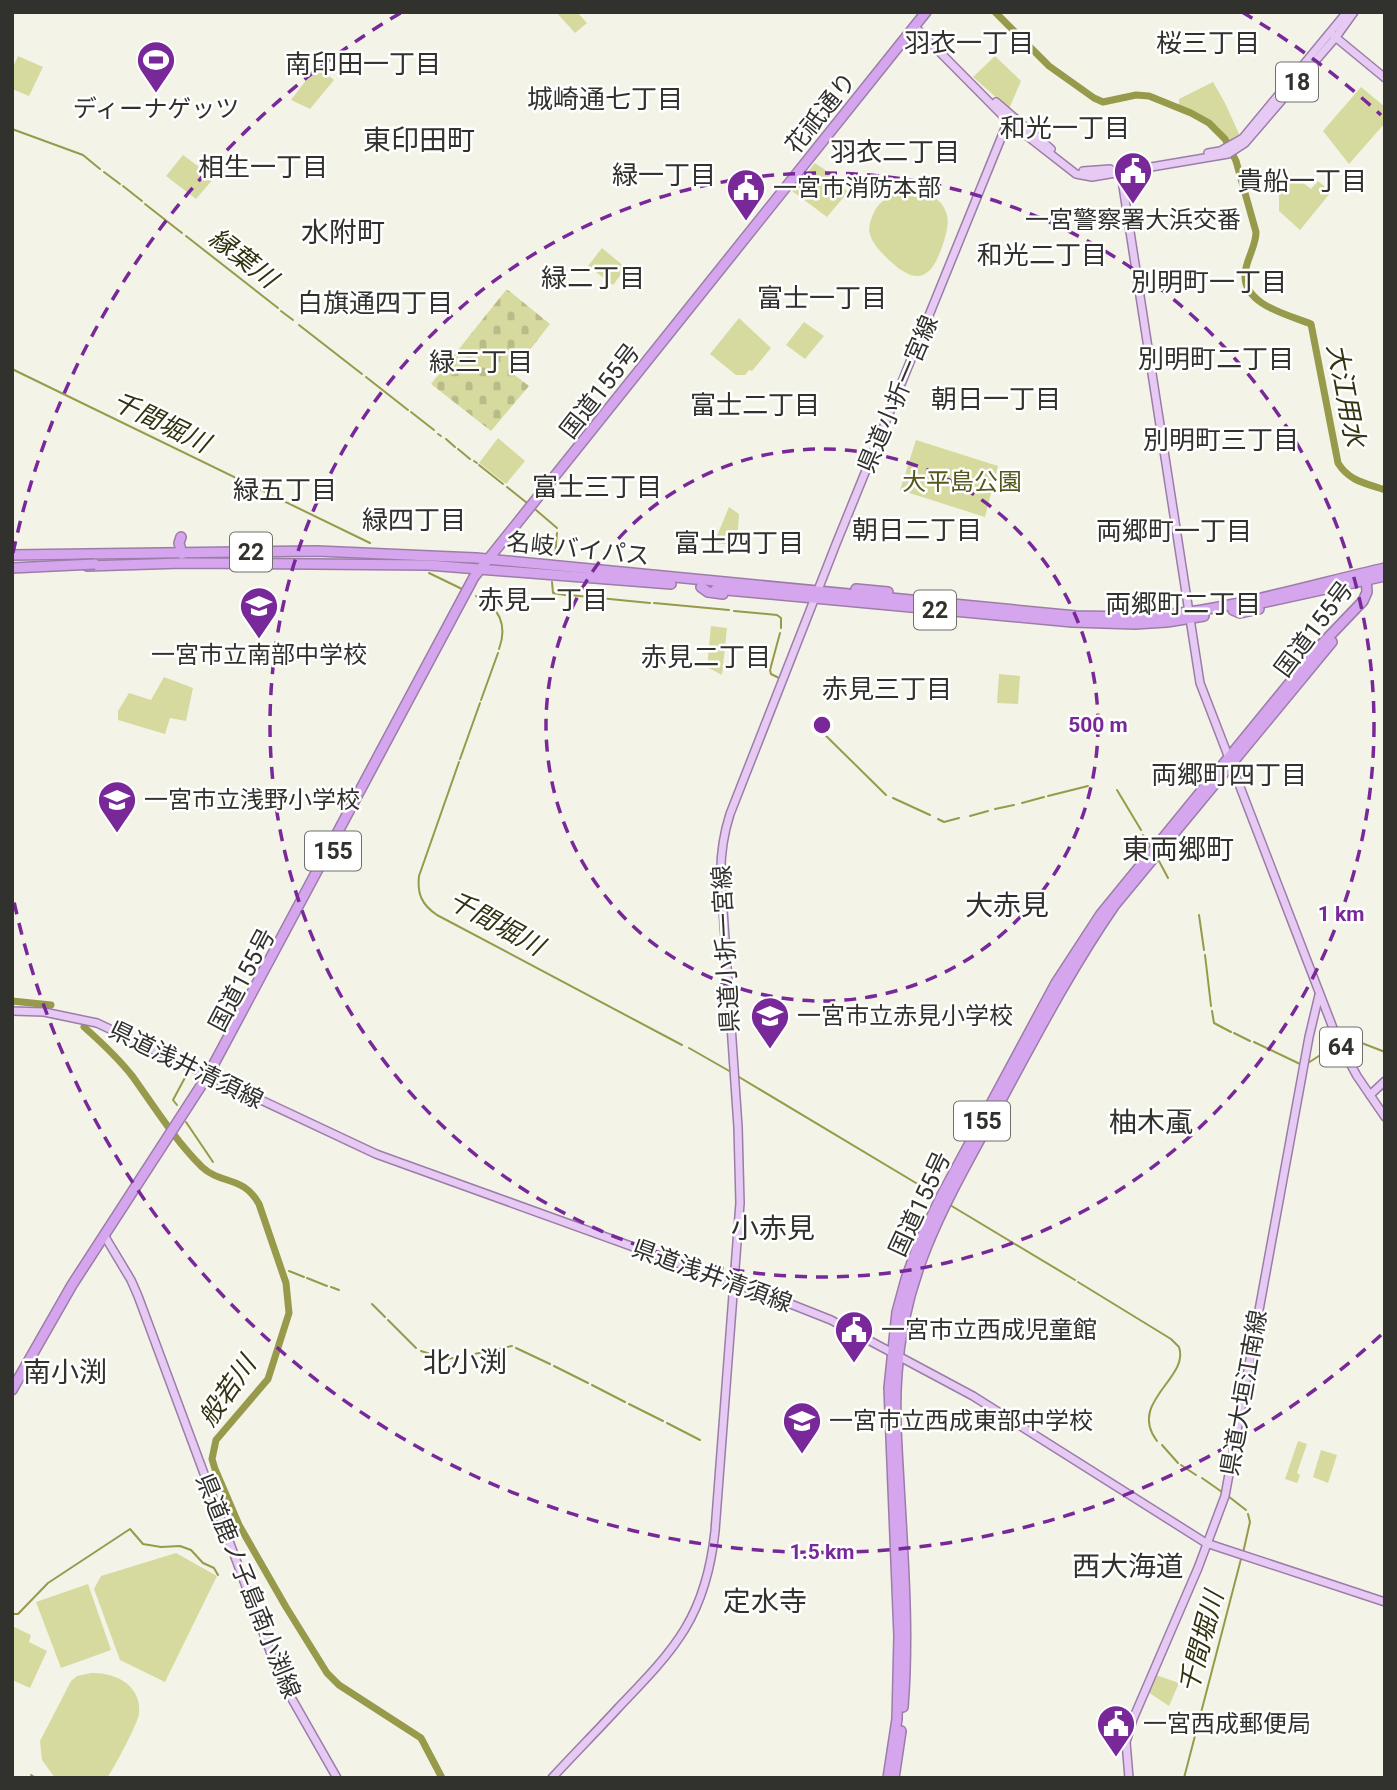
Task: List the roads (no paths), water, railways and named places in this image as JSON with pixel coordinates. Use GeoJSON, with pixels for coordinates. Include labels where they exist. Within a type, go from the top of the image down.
{"type":"FeatureCollection","features":[{"type":"Feature","properties":{"kind":"highway","name":"花祇通り"},"geometry":{"type":"LineString","coordinates":[[747,238],[926,12]]}},
{"type":"Feature","properties":{"kind":"highway","name":"国道155号"},"geometry":{"type":"LineString","coordinates":[[12,1390],[72,1285],[210,1075],[482,568],[747,238]]}},
{"type":"Feature","properties":{"kind":"highway"},"geometry":{"type":"LineString","coordinates":[[181,537],[179,543],[182,554]]}},
{"type":"Feature","properties":{"kind":"highway","name":"名岐バイパス"},"geometry":{"type":"LineString","coordinates":[[12,555],[381,552],[489,559],[669,578],[721,580],[772,586],[869,609],[953,615],[961,612],[1015,617],[1028,623],[1152,628],[1220,606],[1367,578],[1383,569]]}},
{"type":"Feature","properties":{"kind":"highway"},"geometry":{"type":"LineString","coordinates":[[12,567],[275,558],[374,559],[408,564]]}},
{"type":"Feature","properties":{"kind":"highway","name":"22"},"geometry":{"type":"LineString","coordinates":[[509,562],[523,558],[599,565],[611,572]]}},
{"type":"Feature","properties":{"kind":"highway"},"geometry":{"type":"LineString","coordinates":[[550,566],[562,562]]}},
{"type":"Feature","properties":{"kind":"highway","name":"名岐バイパス"},"geometry":{"type":"LineString","coordinates":[[12,567],[182,563],[408,564],[537,573],[547,577],[588,579],[633,586],[648,582],[701,587],[708,592],[796,601],[835,593],[1035,613],[1115,617],[1188,615],[1233,610],[1240,613],[1350,589],[1353,580]]}},
{"type":"Feature","properties":{"kind":"highway","name":"国道155号"},"geometry":{"type":"LineString","coordinates":[[888,1778],[897,1719],[899,1636],[889,1412],[901,1295],[919,1243],[942,1195],[1069,961],[1118,890],[1230,760],[1319,647],[1360,604],[1367,592],[1367,578]]}},
{"type":"Feature","properties":{"kind":"highway","name":"22"},"geometry":{"type":"LineString","coordinates":[[835,593],[842,589],[914,595],[925,597],[932,602]]}},
{"type":"Feature","properties":{"kind":"highway"},"geometry":{"type":"LineString","coordinates":[[903,600],[914,595]]}},
{"type":"Feature","properties":{"kind":"highway","name":"22"},"geometry":{"type":"LineString","coordinates":[[987,607],[996,603],[1103,613],[1115,617]]}},
{"type":"Feature","properties":{"kind":"highway"},"geometry":{"type":"LineString","coordinates":[[1035,613],[1045,608]]}},
{"type":"Feature","properties":{"kind":"highway","name":"国道155号"},"geometry":{"type":"LineString","coordinates":[[12,1397],[105,1237]]}},
{"type":"Feature","properties":{"kind":"highway","name":"国道155号"},"geometry":{"type":"LineString","coordinates":[[894,1778],[902,1726],[905,1668],[895,1354]]}},
{"type":"Feature","properties":{"kind":"main road","name":"18"},"geometry":{"type":"LineString","coordinates":[[1333,36],[1347,12]]}},
{"type":"Feature","properties":{"kind":"main road","name":"18"},"geometry":{"type":"LineString","coordinates":[[915,24],[1009,119],[1076,174],[1092,177],[1120,169],[1232,149],[1354,12]]}},
{"type":"Feature","properties":{"kind":"main road"},"geometry":{"type":"LineString","coordinates":[[1333,36],[1385,78]]}},
{"type":"Feature","properties":{"kind":"main road","name":"県道小折一宮線"},"geometry":{"type":"LineString","coordinates":[[552,1778],[668,1656],[686,1629],[709,1572],[736,1284],[740,1203],[721,880],[723,842],[730,814],[1009,119]]}},
{"type":"Feature","properties":{"kind":"main road","name":"64"},"geometry":{"type":"LineString","coordinates":[[1120,169],[1200,683],[1338,1041],[1385,1117]]}},
{"type":"Feature","properties":{"kind":"main road","name":"県道大垣江南線"},"geometry":{"type":"LineString","coordinates":[[1129,1778],[1126,1742],[1133,1719],[1198,1568],[1225,1496],[1309,1035],[1319,995]]}},
{"type":"Feature","properties":{"kind":"main road","name":"県道浅井清須線"},"geometry":{"type":"LineString","coordinates":[[12,1011],[44,1012],[97,1023],[376,1154],[831,1320],[1025,1427],[1206,1543],[1385,1602]]}},
{"type":"Feature","properties":{"kind":"main road"},"geometry":{"type":"LineString","coordinates":[[1370,1095],[1385,1081]]}},
{"type":"Feature","properties":{"kind":"main road","name":"県道鹿ノ子島南小渕線"},"geometry":{"type":"LineString","coordinates":[[105,1237],[131,1280],[280,1678],[337,1778]]}},
{"type":"Feature","properties":{"kind":"waterway","name":"大江用水"},"geometry":{"type":"LineString","coordinates":[[995,12],[1049,66],[1094,98],[1103,102],[1136,95],[1149,96],[1209,123],[1225,139],[1236,161],[1256,232],[1245,274],[1246,285],[1259,301],[1311,324],[1338,463],[1352,478],[1385,490]]}},
{"type":"Feature","properties":{"kind":"waterway","name":"縁葉川"},"geometry":{"type":"LineString","coordinates":[[12,129],[83,155],[100,169]]}},
{"type":"Feature","properties":{"kind":"waterway","name":"縁葉川"},"geometry":{"type":"LineString","coordinates":[[104,172],[120,184]]}},
{"type":"Feature","properties":{"kind":"waterway","name":"縁葉川"},"geometry":{"type":"LineString","coordinates":[[123,186],[142,201]]}},
{"type":"Feature","properties":{"kind":"waterway","name":"縁葉川"},"geometry":{"type":"LineString","coordinates":[[145,204],[182,233]]}},
{"type":"Feature","properties":{"kind":"waterway","name":"縁葉川"},"geometry":{"type":"LineString","coordinates":[[186,236],[278,308]]}},
{"type":"Feature","properties":{"kind":"waterway","name":"縁葉川"},"geometry":{"type":"LineString","coordinates":[[281,311],[293,320]]}},
{"type":"Feature","properties":{"kind":"waterway","name":"縁葉川"},"geometry":{"type":"LineString","coordinates":[[299,325],[362,374]]}},
{"type":"Feature","properties":{"kind":"waterway","name":"千間堀川"},"geometry":{"type":"LineString","coordinates":[[12,369],[370,543]]}},
{"type":"Feature","properties":{"kind":"waterway","name":"縁葉川"},"geometry":{"type":"LineString","coordinates":[[366,377],[408,410]]}},
{"type":"Feature","properties":{"kind":"waterway","name":"縁葉川"},"geometry":{"type":"LineString","coordinates":[[411,412],[434,430]]}},
{"type":"Feature","properties":{"kind":"waterway","name":"縁葉川"},"geometry":{"type":"LineString","coordinates":[[446,439],[455,447]]}},
{"type":"Feature","properties":{"kind":"waterway","name":"縁葉川"},"geometry":{"type":"LineString","coordinates":[[458,449],[470,459]]}},
{"type":"Feature","properties":{"kind":"waterway","name":"縁葉川"},"geometry":{"type":"LineString","coordinates":[[479,465],[503,484]]}},
{"type":"Feature","properties":{"kind":"waterway","name":"縁葉川"},"geometry":{"type":"LineString","coordinates":[[507,487],[527,503]]}},
{"type":"Feature","properties":{"kind":"waterway","name":"縁葉川"},"geometry":{"type":"LineString","coordinates":[[536,510],[557,528]]}},
{"type":"Feature","properties":{"kind":"waterway","name":"縁葉川"},"geometry":{"type":"LineString","coordinates":[[555,556],[557,533]]}},
{"type":"Feature","properties":{"kind":"waterway","name":"千間堀川"},"geometry":{"type":"LineString","coordinates":[[429,573],[462,589]]}},
{"type":"Feature","properties":{"kind":"waterway","name":"縁葉川"},"geometry":{"type":"LineString","coordinates":[[552,582],[553,593],[565,595]]}},
{"type":"Feature","properties":{"kind":"waterway","name":"縁葉川"},"geometry":{"type":"LineString","coordinates":[[569,595],[650,603]]}},
{"type":"Feature","properties":{"kind":"waterway","name":"千間堀川"},"geometry":{"type":"LineString","coordinates":[[476,596],[491,605],[500,617],[502,640],[499,649]]}},
{"type":"Feature","properties":{"kind":"waterway","name":"縁葉川"},"geometry":{"type":"LineString","coordinates":[[654,603],[729,610]]}},
{"type":"Feature","properties":{"kind":"waterway","name":"縁葉川"},"geometry":{"type":"LineString","coordinates":[[734,611],[777,615],[781,618],[781,628]]}},
{"type":"Feature","properties":{"kind":"waterway","name":"縁葉川"},"geometry":{"type":"LineString","coordinates":[[779,678],[771,674],[770,670],[780,633]]}},
{"type":"Feature","properties":{"kind":"waterway","name":"千間堀川"},"geometry":{"type":"LineString","coordinates":[[481,700],[498,653]]}},
{"type":"Feature","properties":{"kind":"waterway","name":"千間堀川"},"geometry":{"type":"LineString","coordinates":[[460,759],[480,703]]}},
{"type":"Feature","properties":{"kind":"waterway","name":"縁葉川"},"geometry":{"type":"LineString","coordinates":[[812,722],[886,795]]}},
{"type":"Feature","properties":{"kind":"waterway","name":"千間堀川"},"geometry":{"type":"LineString","coordinates":[[459,762],[419,876],[420,894],[424,903],[437,915],[682,1045]]}},
{"type":"Feature","properties":{"kind":"waterway","name":"縁葉川"},"geometry":{"type":"LineString","coordinates":[[1048,796],[1088,786]]}},
{"type":"Feature","properties":{"kind":"waterway","name":"縁葉川"},"geometry":{"type":"LineString","coordinates":[[1117,790],[1141,830]]}},
{"type":"Feature","properties":{"kind":"waterway","name":"縁葉川"},"geometry":{"type":"LineString","coordinates":[[1022,803],[1044,797]]}},
{"type":"Feature","properties":{"kind":"waterway","name":"縁葉川"},"geometry":{"type":"LineString","coordinates":[[893,798],[930,815]]}},
{"type":"Feature","properties":{"kind":"waterway","name":"縁葉川"},"geometry":{"type":"LineString","coordinates":[[995,809],[1014,805]]}},
{"type":"Feature","properties":{"kind":"waterway","name":"縁葉川"},"geometry":{"type":"LineString","coordinates":[[970,816],[988,811]]}},
{"type":"Feature","properties":{"kind":"waterway","name":"縁葉川"},"geometry":{"type":"LineString","coordinates":[[938,819],[944,822],[959,818]]}},
{"type":"Feature","properties":{"kind":"waterway","name":"縁葉川"},"geometry":{"type":"LineString","coordinates":[[1143,835],[1149,844]]}},
{"type":"Feature","properties":{"kind":"waterway","name":"縁葉川"},"geometry":{"type":"LineString","coordinates":[[1159,861],[1168,878]]}},
{"type":"Feature","properties":{"kind":"waterway","name":"縁葉川"},"geometry":{"type":"LineString","coordinates":[[1199,915],[1204,950]]}},
{"type":"Feature","properties":{"kind":"waterway","name":"縁葉川"},"geometry":{"type":"LineString","coordinates":[[1205,955],[1211,1006]]}},
{"type":"Feature","properties":{"kind":"waterway","name":"般若川"},"geometry":{"type":"LineString","coordinates":[[12,1001],[51,1005]]}},
{"type":"Feature","properties":{"kind":"waterway","name":"縁葉川"},"geometry":{"type":"LineString","coordinates":[[1212,1011],[1214,1023],[1231,1032]]}},
{"type":"Feature","properties":{"kind":"waterway","name":"般若川"},"geometry":{"type":"LineString","coordinates":[[84,1027],[128,1070],[192,1157],[209,1173],[239,1184],[253,1195],[259,1204],[286,1283],[289,1313],[268,1379],[216,1440],[212,1459],[215,1469],[239,1525],[327,1673],[339,1685],[421,1738],[442,1778]]}},
{"type":"Feature","properties":{"kind":"waterway","name":"縁葉川"},"geometry":{"type":"LineString","coordinates":[[1234,1033],[1250,1041]]}},
{"type":"Feature","properties":{"kind":"waterway","name":"縁葉川"},"geometry":{"type":"LineString","coordinates":[[1350,1041],[1354,1040],[1385,1052]]}},
{"type":"Feature","properties":{"kind":"waterway","name":"縁葉川"},"geometry":{"type":"LineString","coordinates":[[1254,1042],[1300,1064]]}},
{"type":"Feature","properties":{"kind":"waterway","name":"縁葉川"},"geometry":{"type":"LineString","coordinates":[[1327,1051],[1335,1046]]}},
{"type":"Feature","properties":{"kind":"waterway","name":"千間堀川"},"geometry":{"type":"LineString","coordinates":[[689,1048],[731,1072]]}},
{"type":"Feature","properties":{"kind":"waterway","name":"縁葉川"},"geometry":{"type":"LineString","coordinates":[[1308,1063],[1325,1052]]}},
{"type":"Feature","properties":{"kind":"waterway"},"geometry":{"type":"LineString","coordinates":[[177,1105],[173,1100],[188,1072]]}},
{"type":"Feature","properties":{"kind":"waterway","name":"千間堀川"},"geometry":{"type":"LineString","coordinates":[[739,1077],[936,1195]]}},
{"type":"Feature","properties":{"kind":"waterway"},"geometry":{"type":"LineString","coordinates":[[186,1122],[213,1162]]}},
{"type":"Feature","properties":{"kind":"waterway","name":"千間堀川"},"geometry":{"type":"LineString","coordinates":[[950,1205],[1075,1280]]}},
{"type":"Feature","properties":{"kind":"waterway"},"geometry":{"type":"LineString","coordinates":[[289,1271],[304,1277]]}},
{"type":"Feature","properties":{"kind":"waterway"},"geometry":{"type":"LineString","coordinates":[[307,1278],[327,1286]]}},
{"type":"Feature","properties":{"kind":"waterway","name":"千間堀川"},"geometry":{"type":"LineString","coordinates":[[1078,1282],[1171,1339],[1179,1347],[1180,1358],[1176,1369],[1149,1414],[1150,1427],[1157,1441]]}},
{"type":"Feature","properties":{"kind":"waterway"},"geometry":{"type":"LineString","coordinates":[[331,1287],[339,1290]]}},
{"type":"Feature","properties":{"kind":"waterway"},"geometry":{"type":"LineString","coordinates":[[372,1304],[385,1317]]}},
{"type":"Feature","properties":{"kind":"waterway"},"geometry":{"type":"LineString","coordinates":[[388,1320],[416,1348]]}},
{"type":"Feature","properties":{"kind":"waterway"},"geometry":{"type":"LineString","coordinates":[[465,1356],[512,1346]]}},
{"type":"Feature","properties":{"kind":"waterway"},"geometry":{"type":"LineString","coordinates":[[516,1348],[550,1364]]}},
{"type":"Feature","properties":{"kind":"waterway"},"geometry":{"type":"LineString","coordinates":[[421,1351],[446,1359],[461,1357]]}},
{"type":"Feature","properties":{"kind":"waterway"},"geometry":{"type":"LineString","coordinates":[[554,1366],[588,1383]]}},
{"type":"Feature","properties":{"kind":"waterway"},"geometry":{"type":"LineString","coordinates":[[592,1385],[625,1402]]}},
{"type":"Feature","properties":{"kind":"waterway"},"geometry":{"type":"LineString","coordinates":[[629,1404],[663,1421]]}},
{"type":"Feature","properties":{"kind":"waterway"},"geometry":{"type":"LineString","coordinates":[[667,1423],[700,1440]]}},
{"type":"Feature","properties":{"kind":"waterway","name":"千間堀川"},"geometry":{"type":"LineString","coordinates":[[1162,1445],[1178,1463]]}},
{"type":"Feature","properties":{"kind":"waterway","name":"千間堀川"},"geometry":{"type":"LineString","coordinates":[[1181,1465],[1196,1475]]}},
{"type":"Feature","properties":{"kind":"waterway","name":"千間堀川"},"geometry":{"type":"LineString","coordinates":[[1202,1478],[1222,1492]]}},
{"type":"Feature","properties":{"kind":"waterway","name":"千間堀川"},"geometry":{"type":"LineString","coordinates":[[1228,1496],[1246,1510]]}},
{"type":"Feature","properties":{"kind":"waterway","name":"千間堀川"},"geometry":{"type":"LineString","coordinates":[[1243,1553],[1250,1522],[1248,1514]]}},
{"type":"Feature","properties":{"kind":"waterway"},"geometry":{"type":"LineString","coordinates":[[12,1614],[18,1614],[48,1583],[130,1529],[143,1544],[180,1546],[191,1550],[203,1563],[214,1568],[218,1575]]}},
{"type":"Feature","properties":{"kind":"waterway","name":"千間堀川"},"geometry":{"type":"LineString","coordinates":[[1184,1778],[1241,1559]]}},
{"type":"Feature","properties":{"kind":"waterway"},"geometry":{"type":"LineString","coordinates":[[31,1775],[36,1778]]}},
{"type":"Feature","properties":{"kind":"place","name":"ディーナゲッツ"},"geometry":{"type":"Point","coordinates":[156,94]}},
{"type":"Feature","properties":{"kind":"place","name":"一宮警察署大浜交番"},"geometry":{"type":"Point","coordinates":[1133,205]}},
{"type":"Feature","properties":{"kind":"place","name":"一宮市消防本部"},"geometry":{"type":"Point","coordinates":[746,222]}},
{"type":"Feature","properties":{"kind":"place","name":"一宮市立南部中学校"},"geometry":{"type":"Point","coordinates":[259,640]}},
{"type":"Feature","properties":{"kind":"place","name":"一宮市立浅野小学校"},"geometry":{"type":"Point","coordinates":[117,834]}},
{"type":"Feature","properties":{"kind":"place","name":"一宮市立赤見小学校"},"geometry":{"type":"Point","coordinates":[770,1050]}},
{"type":"Feature","properties":{"kind":"place","name":"一宮市立西成児童館"},"geometry":{"type":"Point","coordinates":[854,1364]}},
{"type":"Feature","properties":{"kind":"place","name":"一宮市立西成東部中学校"},"geometry":{"type":"Point","coordinates":[802,1455]}},
{"type":"Feature","properties":{"kind":"place","name":"一宮西成郵便局"},"geometry":{"type":"Point","coordinates":[1116,1758]}},
{"type":"Feature","properties":{"kind":"district","name":"羽衣一丁目"},"geometry":{"type":"Point","coordinates":[969,43]}},
{"type":"Feature","properties":{"kind":"district","name":"桜三丁目"},"geometry":{"type":"Point","coordinates":[1208,43]}},
{"type":"Feature","properties":{"kind":"district","name":"南印田一丁目"},"geometry":{"type":"Point","coordinates":[363,64]}},
{"type":"Feature","properties":{"kind":"district","name":"城崎通七丁目"},"geometry":{"type":"Point","coordinates":[605,99]}},
{"type":"Feature","properties":{"kind":"district","name":"和光一丁目"},"geometry":{"type":"Point","coordinates":[1065,128]}},
{"type":"Feature","properties":{"kind":"district","name":"東印田町"},"geometry":{"type":"Point","coordinates":[419,140]}},
{"type":"Feature","properties":{"kind":"district","name":"羽衣二丁目"},"geometry":{"type":"Point","coordinates":[895,152]}},
{"type":"Feature","properties":{"kind":"district","name":"相生一丁目"},"geometry":{"type":"Point","coordinates":[263,167]}},
{"type":"Feature","properties":{"kind":"district","name":"緑一丁目"},"geometry":{"type":"Point","coordinates":[664,175]}},
{"type":"Feature","properties":{"kind":"district","name":"貴船一丁目"},"geometry":{"type":"Point","coordinates":[1302,181]}},
{"type":"Feature","properties":{"kind":"district","name":"水附町"},"geometry":{"type":"Point","coordinates":[343,232]}},
{"type":"Feature","properties":{"kind":"district","name":"和光二丁目"},"geometry":{"type":"Point","coordinates":[1042,255]}},
{"type":"Feature","properties":{"kind":"district","name":"緑二丁目"},"geometry":{"type":"Point","coordinates":[593,278]}},
{"type":"Feature","properties":{"kind":"district","name":"別明町一丁目"},"geometry":{"type":"Point","coordinates":[1209,282]}},
{"type":"Feature","properties":{"kind":"district","name":"富士一丁目"},"geometry":{"type":"Point","coordinates":[822,298]}},
{"type":"Feature","properties":{"kind":"district","name":"白旗通四丁目"},"geometry":{"type":"Point","coordinates":[375,303]}},
{"type":"Feature","properties":{"kind":"district","name":"別明町二丁目"},"geometry":{"type":"Point","coordinates":[1216,359]}},
{"type":"Feature","properties":{"kind":"district","name":"緑三丁目"},"geometry":{"type":"Point","coordinates":[481,362]}},
{"type":"Feature","properties":{"kind":"district","name":"朝日一丁目"},"geometry":{"type":"Point","coordinates":[996,399]}},
{"type":"Feature","properties":{"kind":"district","name":"富士二丁目"},"geometry":{"type":"Point","coordinates":[755,405]}},
{"type":"Feature","properties":{"kind":"district","name":"別明町三丁目"},"geometry":{"type":"Point","coordinates":[1221,440]}},
{"type":"Feature","properties":{"kind":"district","name":"富士三丁目"},"geometry":{"type":"Point","coordinates":[597,487]}},
{"type":"Feature","properties":{"kind":"district","name":"緑五丁目"},"geometry":{"type":"Point","coordinates":[285,490]}},
{"type":"Feature","properties":{"kind":"district","name":"緑四丁目"},"geometry":{"type":"Point","coordinates":[414,520]}},
{"type":"Feature","properties":{"kind":"district","name":"朝日二丁目"},"geometry":{"type":"Point","coordinates":[917,530]}},
{"type":"Feature","properties":{"kind":"district","name":"両郷町一丁目"},"geometry":{"type":"Point","coordinates":[1174,531]}},
{"type":"Feature","properties":{"kind":"district","name":"富士四丁目"},"geometry":{"type":"Point","coordinates":[739,543]}},
{"type":"Feature","properties":{"kind":"district","name":"赤見一丁目"},"geometry":{"type":"Point","coordinates":[543,600]}},
{"type":"Feature","properties":{"kind":"district","name":"両郷町二丁目"},"geometry":{"type":"Point","coordinates":[1183,604]}},
{"type":"Feature","properties":{"kind":"district","name":"赤見二丁目"},"geometry":{"type":"Point","coordinates":[706,657]}},
{"type":"Feature","properties":{"kind":"district","name":"赤見三丁目"},"geometry":{"type":"Point","coordinates":[887,689]}},
{"type":"Feature","properties":{"kind":"district","name":"両郷町四丁目"},"geometry":{"type":"Point","coordinates":[1229,775]}},
{"type":"Feature","properties":{"kind":"district","name":"東両郷町"},"geometry":{"type":"Point","coordinates":[1178,849]}},
{"type":"Feature","properties":{"kind":"district","name":"大赤見"},"geometry":{"type":"Point","coordinates":[1007,905]}},
{"type":"Feature","properties":{"kind":"district","name":"柚木颪"},"geometry":{"type":"Point","coordinates":[1151,1122]}},
{"type":"Feature","properties":{"kind":"district","name":"小赤見"},"geometry":{"type":"Point","coordinates":[773,1228]}},
{"type":"Feature","properties":{"kind":"district","name":"北小渕"},"geometry":{"type":"Point","coordinates":[465,1362]}},
{"type":"Feature","properties":{"kind":"district","name":"南小渕"},"geometry":{"type":"Point","coordinates":[65,1372]}},
{"type":"Feature","properties":{"kind":"district","name":"西大海道"},"geometry":{"type":"Point","coordinates":[1128,1566]}},
{"type":"Feature","properties":{"kind":"district","name":"定水寺"},"geometry":{"type":"Point","coordinates":[765,1601]}},
{"type":"Feature","properties":{"kind":"park label","name":"大平島公園"},"geometry":{"type":"Point","coordinates":[962,482]}}]}
